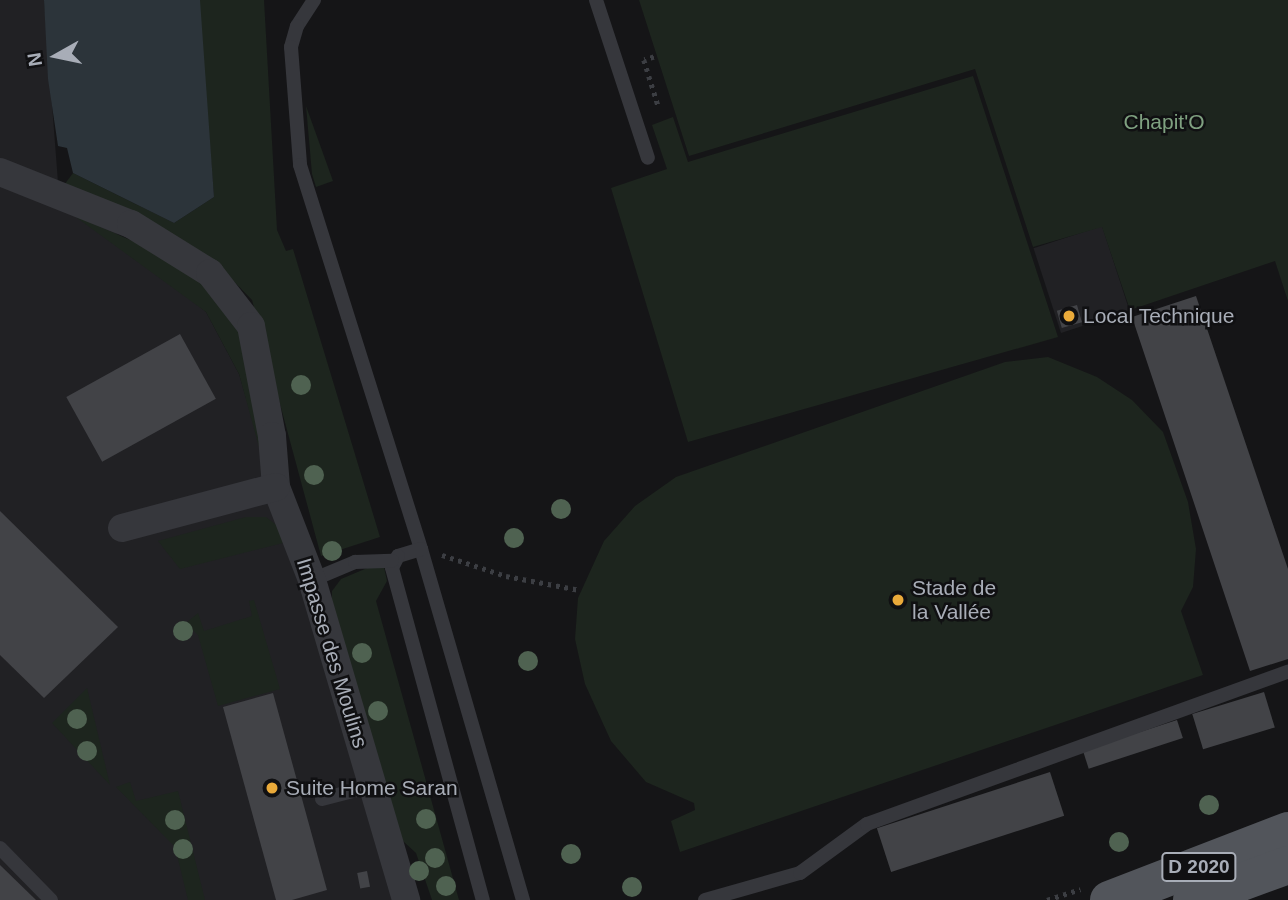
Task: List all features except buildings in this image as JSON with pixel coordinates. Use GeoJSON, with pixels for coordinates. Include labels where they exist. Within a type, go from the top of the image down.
{"type":"FeatureCollection","features":[{"type":"Feature","properties":{"kind":"main road","name":"D 2020"},"geometry":{"type":"LineString","coordinates":[[1108,900],[1288,831]]}},
{"type":"Feature","properties":{"kind":"main road","name":"D 2020"},"geometry":{"type":"LineString","coordinates":[[1192,900],[1288,865]]}},
{"type":"Feature","properties":{"kind":"street","name":"Impasse des Moulins"},"geometry":{"type":"LineString","coordinates":[[0,172],[131,224],[210,273],[251,326],[272,436],[276,488],[312,580],[406,900]]}},
{"type":"Feature","properties":{"kind":"street"},"geometry":{"type":"LineString","coordinates":[[122,528],[276,488]]}},
{"type":"Feature","properties":{"kind":"lane"},"geometry":{"type":"LineString","coordinates":[[314,0],[297,26],[291,47],[300,165],[421,548],[523,900]]}},
{"type":"Feature","properties":{"kind":"lane"},"geometry":{"type":"LineString","coordinates":[[596,0],[648,158]]}},
{"type":"Feature","properties":{"kind":"lane"},"geometry":{"type":"LineString","coordinates":[[312,580],[355,562],[392,561],[421,548]]}},
{"type":"Feature","properties":{"kind":"lane"},"geometry":{"type":"LineString","coordinates":[[392,561],[483,900]]}},
{"type":"Feature","properties":{"kind":"lane"},"geometry":{"type":"LineString","coordinates":[[705,900],[800,873],[867,824],[1288,672]]}},
{"type":"Feature","properties":{"kind":"lane"},"geometry":{"type":"LineString","coordinates":[[322,799],[372,786]]}},
{"type":"Feature","properties":{"kind":"lane"},"geometry":{"type":"LineString","coordinates":[[0,848],[51,900]]}},
{"type":"Feature","properties":{"kind":"path"},"geometry":{"type":"LineString","coordinates":[[654,57],[644,60],[658,105]]}},
{"type":"Feature","properties":{"kind":"path"},"geometry":{"type":"LineString","coordinates":[[421,548],[506,576],[580,590]]}},
{"type":"Feature","properties":{"kind":"shaded area"},"geometry":{"type":"Polygon","coordinates":[[[0,0],[44,0],[58,182],[206,312],[239,374],[393,900],[0,900],[0,0]]]}},
{"type":"Feature","properties":{"kind":"shaded area"},"geometry":{"type":"Polygon","coordinates":[[[44,0],[200,0],[214,197],[174,223],[73,173],[67,148],[58,146],[48,79],[44,0]]]}},
{"type":"Feature","properties":{"kind":"shaded area"},"geometry":{"type":"Polygon","coordinates":[[[1102,226],[1130,311],[1061,333],[1034,248],[1102,226]]]}},
{"type":"Feature","properties":{"kind":"green space"},"geometry":{"type":"Polygon","coordinates":[[[198,0],[264,0],[277,230],[286,251],[293,249],[380,537],[321,556],[252,300],[211,258],[64,185],[73,173],[174,223],[214,197],[198,0]]]}},
{"type":"Feature","properties":{"kind":"green space","name":"Chapit'O"},"geometry":{"type":"Polygon","coordinates":[[[639,0],[1288,0],[1288,301],[1275,261],[1130,310],[1102,227],[1033,247],[975,69],[689,156],[639,0]]]}},
{"type":"Feature","properties":{"kind":"green space"},"geometry":{"type":"Polygon","coordinates":[[[973,76],[1058,337],[688,442],[611,188],[667,169],[652,125],[673,117],[688,162],[973,76]]]}},
{"type":"Feature","properties":{"kind":"green space"},"geometry":{"type":"Polygon","coordinates":[[[306,106],[333,181],[316,187],[312,174],[306,106]]]}},
{"type":"Feature","properties":{"kind":"green space"},"geometry":{"type":"Polygon","coordinates":[[[73,215],[160,253],[198,279],[242,336],[265,469],[239,374],[206,312],[73,215]]]}},
{"type":"Feature","properties":{"kind":"green space"},"geometry":{"type":"Polygon","coordinates":[[[1048,357],[1097,377],[1132,400],[1163,432],[1188,502],[1196,549],[1193,587],[1181,611],[1203,675],[680,852],[671,821],[695,810],[694,803],[646,782],[611,741],[585,684],[575,639],[578,598],[604,541],[635,506],[676,477],[1005,362],[1048,357]]]}},
{"type":"Feature","properties":{"kind":"green space"},"geometry":{"type":"Polygon","coordinates":[[[246,517],[266,517],[279,527],[283,543],[180,569],[158,541],[246,517]]]}},
{"type":"Feature","properties":{"kind":"green space"},"geometry":{"type":"Polygon","coordinates":[[[372,566],[384,567],[387,581],[376,601],[459,900],[432,900],[416,853],[393,832],[332,607],[332,591],[341,579],[372,566]]]}},
{"type":"Feature","properties":{"kind":"green space"},"geometry":{"type":"Polygon","coordinates":[[[254,600],[280,689],[218,706],[198,635],[186,623],[198,613],[204,631],[252,616],[249,601],[254,600]]]}},
{"type":"Feature","properties":{"kind":"green space"},"geometry":{"type":"Polygon","coordinates":[[[87,688],[110,785],[52,723],[87,688]]]}},
{"type":"Feature","properties":{"kind":"green space"},"geometry":{"type":"Polygon","coordinates":[[[130,782],[136,801],[178,791],[205,900],[188,900],[175,847],[116,787],[130,782]]]}},
{"type":"Feature","properties":{"kind":"place","name":"Local Technique"},"geometry":{"type":"Point","coordinates":[1069,316]}},
{"type":"Feature","properties":{"kind":"place","name":"Stade de la Vallée"},"geometry":{"type":"Point","coordinates":[898,600]}},
{"type":"Feature","properties":{"kind":"place","name":"Suite Home Saran"},"geometry":{"type":"Point","coordinates":[272,788]}}]}
